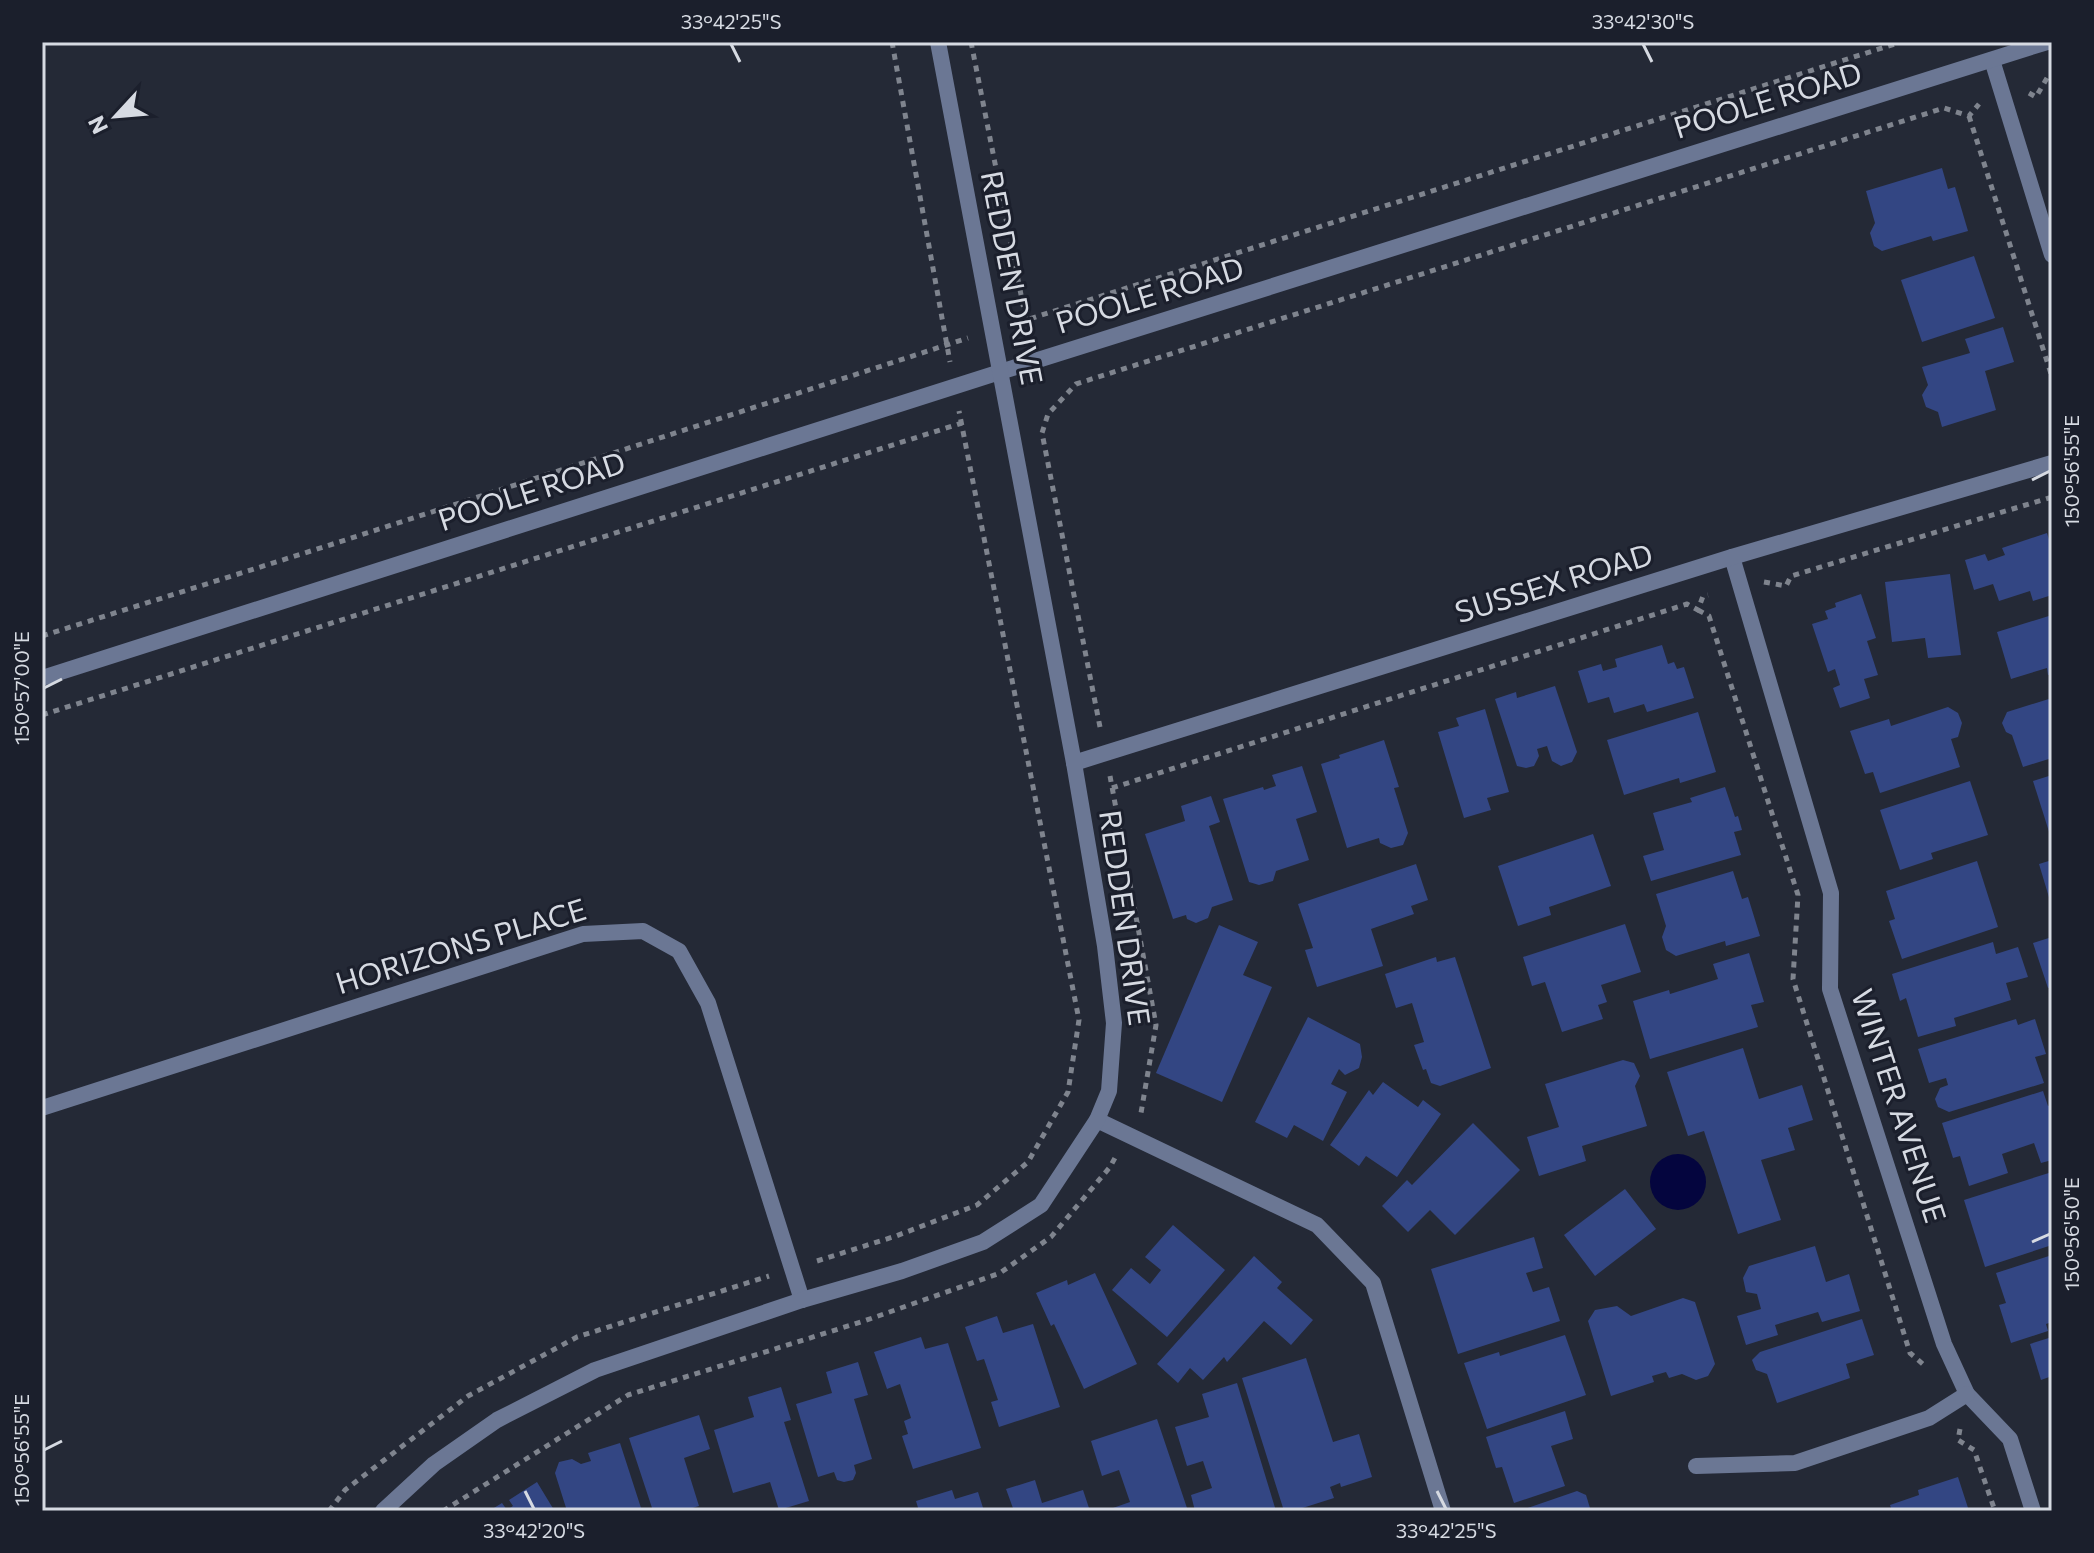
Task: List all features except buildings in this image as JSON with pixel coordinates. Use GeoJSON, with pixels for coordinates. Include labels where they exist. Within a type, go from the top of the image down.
{"type":"FeatureCollection","features":[{"type":"Feature","properties":{"kind":"street","name":"REDDEN DRIVE"},"geometry":{"type":"LineString","coordinates":[[383,1511],[434,1464],[497,1420],[595,1370],[983,1242],[1041,1205],[1097,1120],[1109,1091],[1114,1023],[1105,946],[1074,763],[938,42]]}},
{"type":"Feature","properties":{"kind":"street","name":"POOLE ROAD"},"geometry":{"type":"LineString","coordinates":[[42,678],[2047,42]]}},
{"type":"Feature","properties":{"kind":"street"},"geometry":{"type":"LineString","coordinates":[[1992,60],[2052,255]]}},
{"type":"Feature","properties":{"kind":"street","name":"SUSSEX ROAD"},"geometry":{"type":"LineString","coordinates":[[1074,763],[1732,557],[2052,463]]}},
{"type":"Feature","properties":{"kind":"street","name":"WINTER AVENUE"},"geometry":{"type":"LineString","coordinates":[[1732,557],[1831,893],[1830,989],[1944,1344],[1967,1394],[2010,1439],[2033,1511]]}},
{"type":"Feature","properties":{"kind":"street","name":"HORIZONS PLACE"},"geometry":{"type":"LineString","coordinates":[[42,1108],[583,934],[643,931],[679,951],[708,1003],[802,1300]]}},
{"type":"Feature","properties":{"kind":"street"},"geometry":{"type":"LineString","coordinates":[[1097,1120],[1317,1225],[1373,1283],[1443,1511]]}},
{"type":"Feature","properties":{"kind":"street"},"geometry":{"type":"LineString","coordinates":[[1696,1466],[1795,1463],[1929,1418],[1967,1394]]}},
{"type":"Feature","properties":{"kind":"path"},"geometry":{"type":"LineString","coordinates":[[329,1511],[345,1490],[468,1396],[577,1337],[896,1236],[977,1205],[1028,1162],[1068,1092],[1079,1020],[946,345],[892,42]]}},
{"type":"Feature","properties":{"kind":"path"},"geometry":{"type":"LineString","coordinates":[[971,42],[1026,320]]}},
{"type":"Feature","properties":{"kind":"path"},"geometry":{"type":"LineString","coordinates":[[42,636],[1901,42]]}},
{"type":"Feature","properties":{"kind":"path"},"geometry":{"type":"LineString","coordinates":[[1969,116],[1979,104],[2022,88],[2036,97],[2047,78],[2052,76]]}},
{"type":"Feature","properties":{"kind":"path"},"geometry":{"type":"LineString","coordinates":[[443,1511],[628,1395],[864,1321],[1000,1273],[1051,1237],[1110,1167],[1141,1114],[1156,1025],[1042,433],[1048,414],[1076,384],[1944,108],[1969,116]]}},
{"type":"Feature","properties":{"kind":"path"},"geometry":{"type":"LineString","coordinates":[[1969,116],[2052,377]]}},
{"type":"Feature","properties":{"kind":"path"},"geometry":{"type":"LineString","coordinates":[[42,715],[962,423]]}},
{"type":"Feature","properties":{"kind":"path"},"geometry":{"type":"LineString","coordinates":[[1112,788],[1687,604],[1698,610],[1703,596],[1763,582],[1786,586],[1791,576],[2052,497]]}},
{"type":"Feature","properties":{"kind":"shaded area"},"geometry":{"type":"Polygon","coordinates":[[[1678,1154],[1698,1162],[1706,1182],[1698,1202],[1678,1210],[1658,1202],[1650,1182],[1658,1162],[1678,1154]]]}}]}
